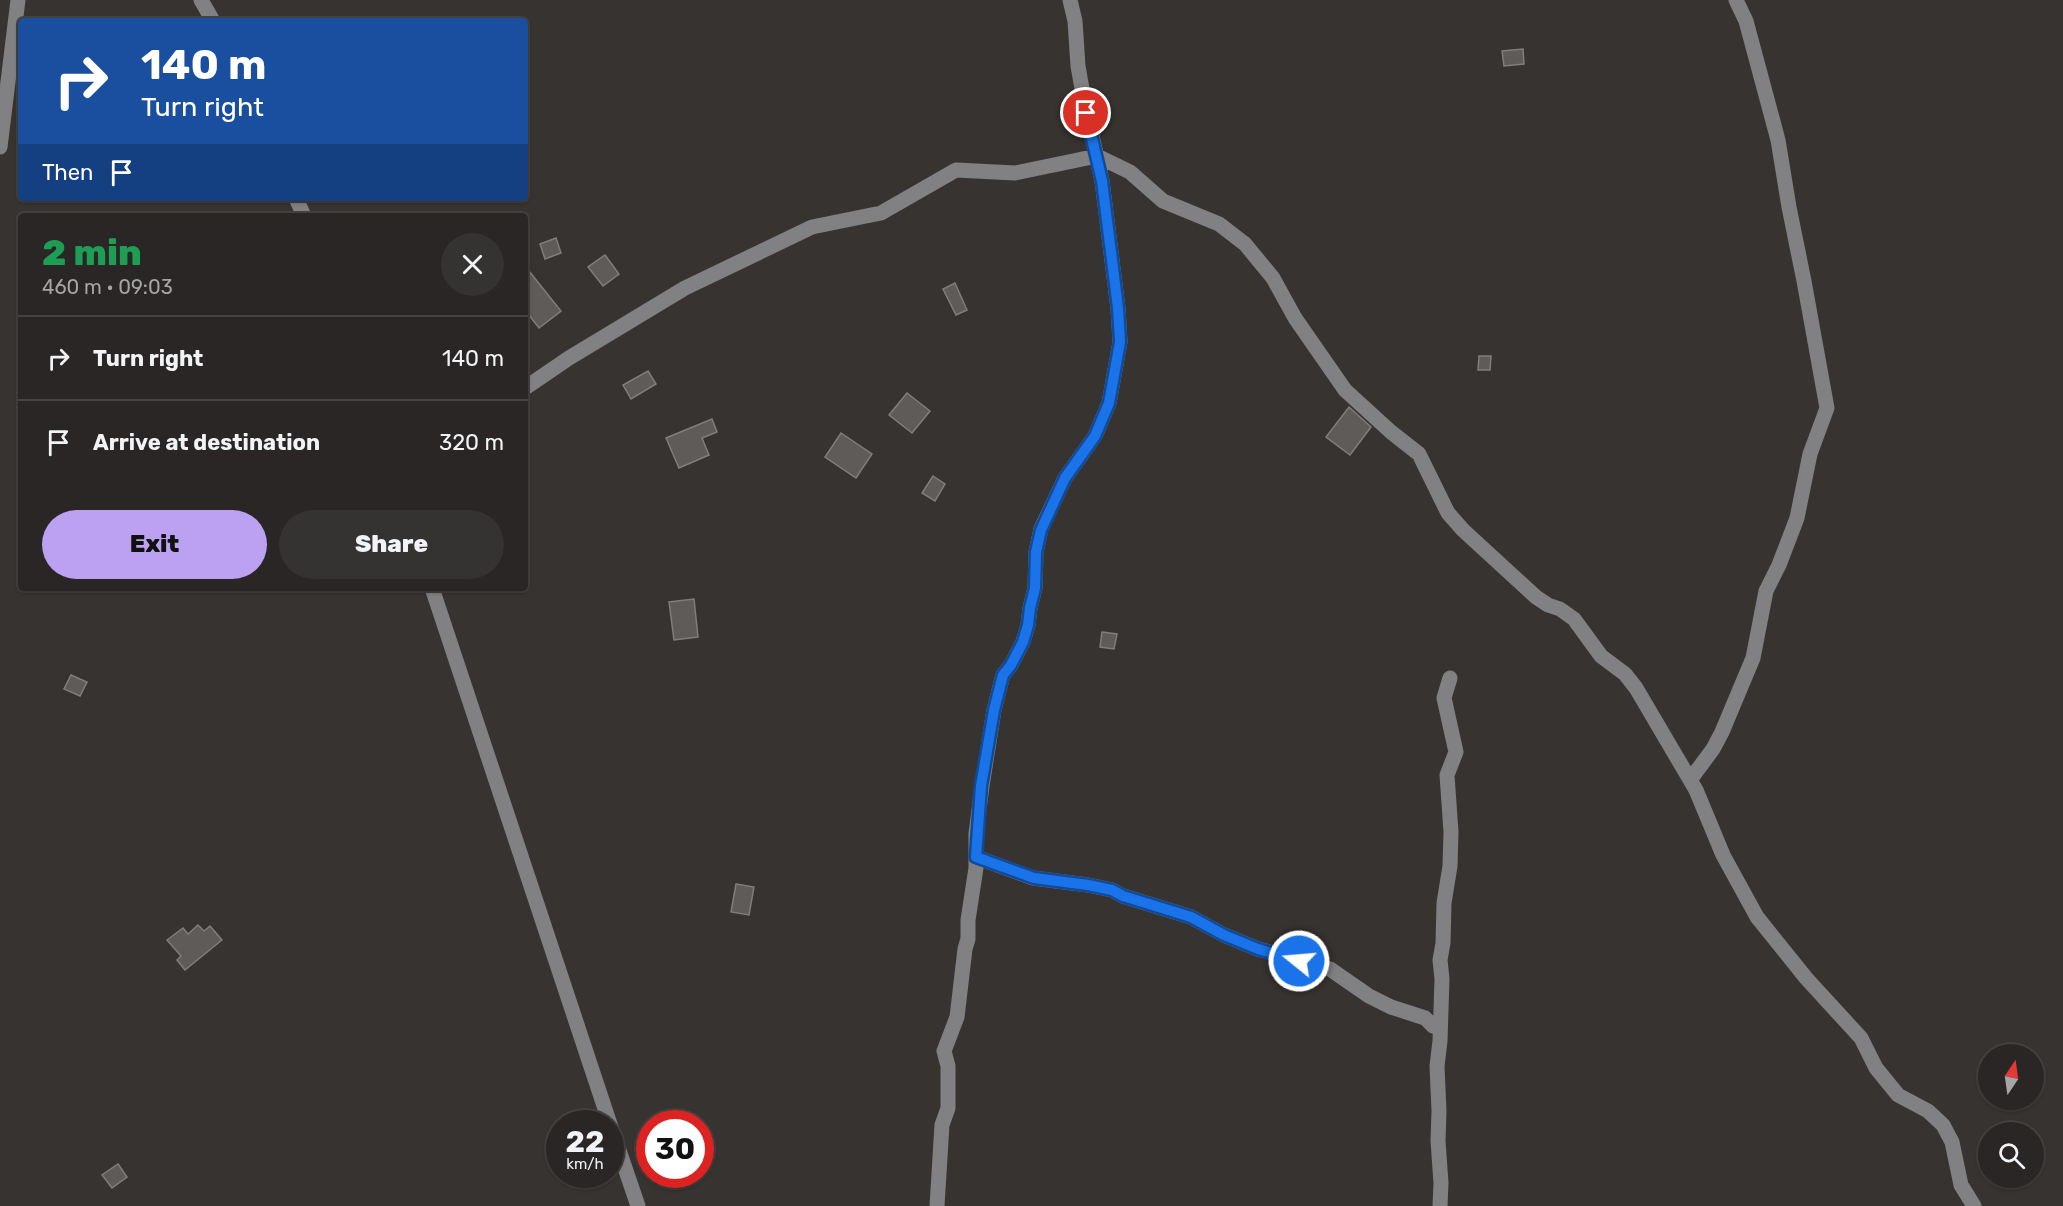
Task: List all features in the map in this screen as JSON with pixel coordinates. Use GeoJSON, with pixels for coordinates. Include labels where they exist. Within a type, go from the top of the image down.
{"type":"FeatureCollection","features":[{"type":"Feature","properties":{"kind":"street"},"geometry":{"type":"LineString","coordinates":[[0,147],[18,0]]}},
{"type":"Feature","properties":{"kind":"street"},"geometry":{"type":"LineString","coordinates":[[201,0],[211,18]]}},
{"type":"Feature","properties":{"kind":"street"},"geometry":{"type":"LineString","coordinates":[[937,1206],[942,1125],[949,1097],[948,1066],[944,1051],[957,1017],[968,939],[981,786],[994,710],[1003,675],[1023,642],[1028,625],[1035,588],[1036,552],[1041,530],[1065,478],[1095,436],[1109,403],[1120,342],[1109,235],[1097,156],[1078,66],[1075,21],[1070,0]]}},
{"type":"Feature","properties":{"kind":"street"},"geometry":{"type":"LineString","coordinates":[[1690,780],[1713,749],[1722,732],[1753,658],[1766,591],[1779,565],[1797,518],[1810,454],[1827,408],[1778,140],[1746,21],[1736,0]]}},
{"type":"Feature","properties":{"kind":"street"},"geometry":{"type":"LineString","coordinates":[[528,386],[569,358],[685,288],[812,227],[881,213],[956,170],[1015,172],[1097,156],[1130,172],[1163,201],[1219,224],[1245,244],[1273,278],[1295,318],[1345,390],[1419,454],[1448,513],[1463,530],[1536,597],[1574,619],[1601,656],[1625,674],[1647,705],[1690,780],[1723,855],[1757,916],[1806,978],[1861,1038],[1876,1068],[1898,1095],[1928,1111],[1943,1125],[1952,1142],[1961,1185],[1974,1206]]}},
{"type":"Feature","properties":{"kind":"street"},"geometry":{"type":"LineString","coordinates":[[433,591],[605,1110]]}},
{"type":"Feature","properties":{"kind":"street"},"geometry":{"type":"LineString","coordinates":[[1440,1206],[1437,1066],[1442,979],[1440,960],[1443,944],[1444,903],[1450,866],[1451,832],[1447,775],[1456,753],[1444,698],[1450,678]]}},
{"type":"Feature","properties":{"kind":"street"},"geometry":{"type":"LineString","coordinates":[[976,857],[1034,878],[1112,890],[1123,896],[1191,917],[1224,935],[1258,949],[1330,969],[1369,996],[1390,1007],[1425,1018],[1433,1026],[1440,1028]]}},
{"type":"Feature","properties":{"kind":"street"},"geometry":{"type":"LineString","coordinates":[[624,1165],[638,1206]]}},
{"type":"Feature","properties":{"kind":"building"},"geometry":{"type":"Polygon","coordinates":[[[1523,49],[1524,64],[1504,66],[1502,51],[1523,49]]]}},
{"type":"Feature","properties":{"kind":"building"},"geometry":{"type":"Polygon","coordinates":[[[556,238],[561,253],[545,259],[540,244],[556,238]]]}},
{"type":"Feature","properties":{"kind":"building"},"geometry":{"type":"Polygon","coordinates":[[[605,255],[619,274],[603,286],[588,267],[605,255]]]}},
{"type":"Feature","properties":{"kind":"building"},"geometry":{"type":"Polygon","coordinates":[[[528,270],[561,311],[539,328],[528,314],[528,270]]]}},
{"type":"Feature","properties":{"kind":"building"},"geometry":{"type":"Polygon","coordinates":[[[955,283],[967,310],[956,315],[943,289],[955,283]]]}},
{"type":"Feature","properties":{"kind":"building"},"geometry":{"type":"Polygon","coordinates":[[[1479,356],[1491,356],[1490,370],[1478,370],[1479,356]]]}},
{"type":"Feature","properties":{"kind":"building"},"geometry":{"type":"Polygon","coordinates":[[[648,371],[656,384],[631,399],[623,385],[648,371]]]}},
{"type":"Feature","properties":{"kind":"building"},"geometry":{"type":"Polygon","coordinates":[[[907,393],[930,411],[912,433],[889,415],[907,393]]]}},
{"type":"Feature","properties":{"kind":"building"},"geometry":{"type":"Polygon","coordinates":[[[1349,407],[1371,427],[1350,455],[1326,437],[1349,407]]]}},
{"type":"Feature","properties":{"kind":"building"},"geometry":{"type":"Polygon","coordinates":[[[712,419],[717,432],[702,438],[709,455],[679,468],[666,438],[712,419]]]}},
{"type":"Feature","properties":{"kind":"building"},"geometry":{"type":"Polygon","coordinates":[[[841,433],[872,454],[856,478],[825,457],[841,433]]]}},
{"type":"Feature","properties":{"kind":"building"},"geometry":{"type":"Polygon","coordinates":[[[933,476],[945,484],[935,501],[922,493],[933,476]]]}},
{"type":"Feature","properties":{"kind":"building"},"geometry":{"type":"Polygon","coordinates":[[[694,599],[698,637],[674,640],[669,602],[694,599]]]}},
{"type":"Feature","properties":{"kind":"building"},"geometry":{"type":"Polygon","coordinates":[[[1102,632],[1117,634],[1114,649],[1100,647],[1102,632]]]}},
{"type":"Feature","properties":{"kind":"building"},"geometry":{"type":"Polygon","coordinates":[[[71,675],[87,682],[80,696],[64,689],[71,675]]]}},
{"type":"Feature","properties":{"kind":"building"},"geometry":{"type":"Polygon","coordinates":[[[736,884],[754,887],[749,915],[731,912],[736,884]]]}},
{"type":"Feature","properties":{"kind":"building"},"geometry":{"type":"Polygon","coordinates":[[[198,925],[204,931],[210,926],[222,940],[185,970],[177,960],[181,956],[167,940],[183,928],[188,934],[198,925]]]}},
{"type":"Feature","properties":{"kind":"building"},"geometry":{"type":"Polygon","coordinates":[[[118,1164],[127,1177],[112,1188],[102,1175],[118,1164]]]}},
{"type":"Feature","properties":{"kind":"route"},"geometry":{"type":"LineString","coordinates":[[1086,113],[1102,181],[1120,342],[1109,403],[1095,436],[1065,478],[1041,530],[1036,552],[1035,588],[1028,625],[1023,642],[1003,675],[994,710],[990,745],[981,786],[976,857],[1034,878],[1112,890],[1123,896],[1191,917],[1224,935],[1258,949],[1299,961]]}}]}
